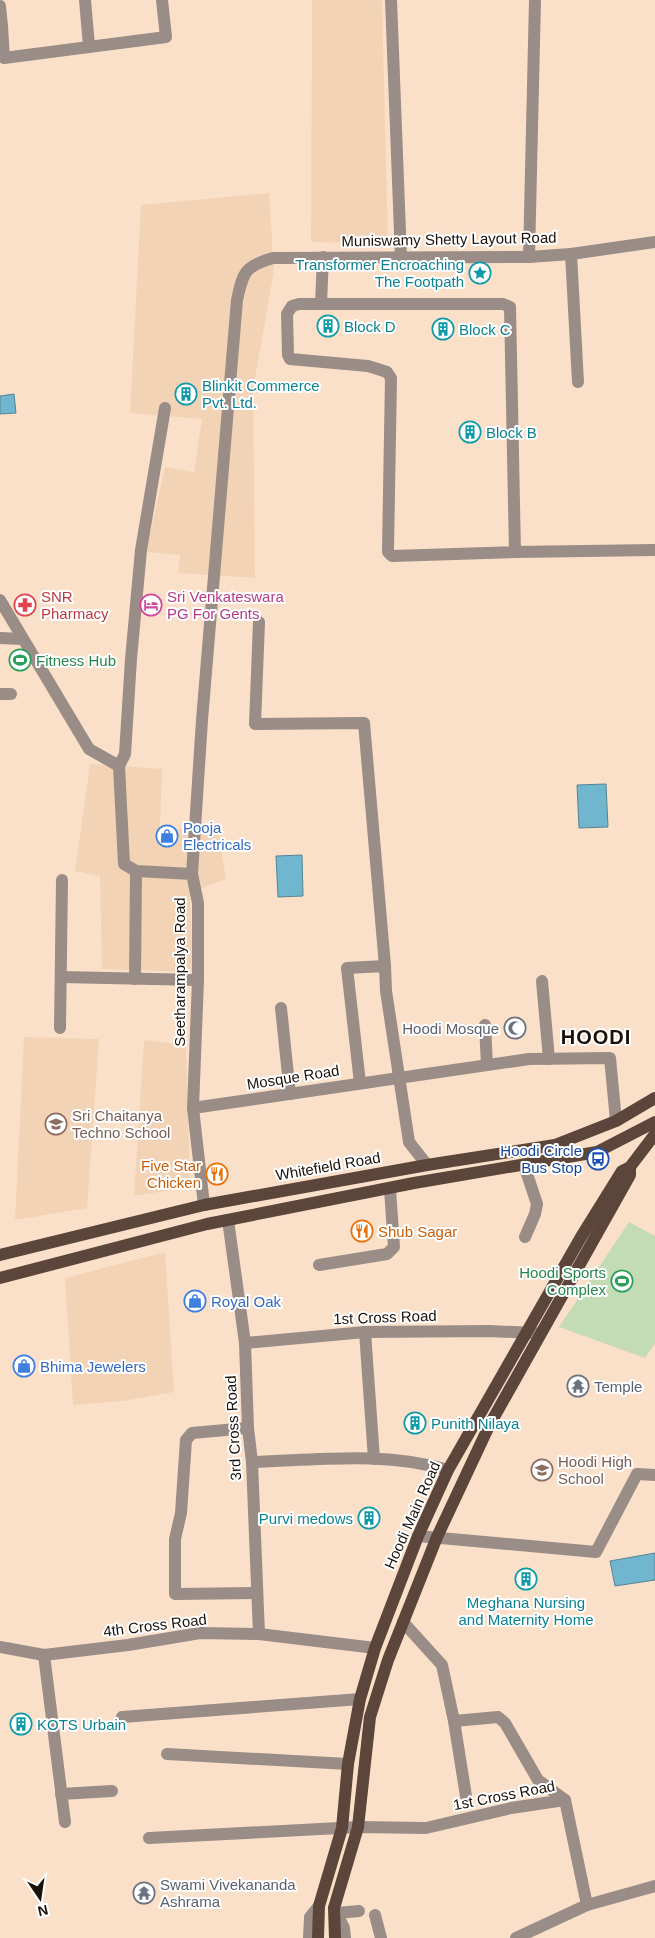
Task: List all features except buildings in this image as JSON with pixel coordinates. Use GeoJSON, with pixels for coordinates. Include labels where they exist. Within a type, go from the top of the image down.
{"type":"FeatureCollection","features":[{"type":"Feature","properties":{"kind":"main road","name":"Whitefield Road"},"geometry":{"type":"LineString","coordinates":[[0,1255],[204,1205],[427,1165],[555,1145],[616,1121],[655,1098]]}},
{"type":"Feature","properties":{"kind":"main road"},"geometry":{"type":"LineString","coordinates":[[0,1278],[199,1226],[597,1152],[655,1122]]}},
{"type":"Feature","properties":{"kind":"main road","name":"Hoodi Main Road"},"geometry":{"type":"LineString","coordinates":[[318,1938],[319,1912],[342,1828],[348,1764],[360,1699],[375,1648],[418,1536],[448,1470],[581,1237],[626,1169],[655,1134]]}},
{"type":"Feature","properties":{"kind":"main road"},"geometry":{"type":"LineString","coordinates":[[335,1938],[335,1913],[358,1827],[370,1717],[388,1660],[437,1538],[489,1426],[630,1175],[626,1169]]}},
{"type":"Feature","properties":{"kind":"street"},"geometry":{"type":"LineString","coordinates":[[84,0],[90,46]]}},
{"type":"Feature","properties":{"kind":"street"},"geometry":{"type":"LineString","coordinates":[[0,6],[4,58],[166,37],[162,0]]}},
{"type":"Feature","properties":{"kind":"street"},"geometry":{"type":"LineString","coordinates":[[391,0],[401,258]]}},
{"type":"Feature","properties":{"kind":"street"},"geometry":{"type":"LineString","coordinates":[[529,257],[536,0]]}},
{"type":"Feature","properties":{"kind":"street","name":"Muniswamy Shetty Layout Road"},"geometry":{"type":"LineString","coordinates":[[273,258],[529,257],[571,254],[655,242]]}},
{"type":"Feature","properties":{"kind":"street"},"geometry":{"type":"LineString","coordinates":[[571,254],[578,382]]}},
{"type":"Feature","properties":{"kind":"street"},"geometry":{"type":"LineString","coordinates":[[321,304],[323,257]]}},
{"type":"Feature","properties":{"kind":"street","name":"Seetharampalya Road"},"geometry":{"type":"LineString","coordinates":[[204,1205],[194,1108],[198,980],[198,903],[192,874],[203,710],[237,300],[241,280],[247,269],[273,258]]}},
{"type":"Feature","properties":{"kind":"street"},"geometry":{"type":"LineString","coordinates":[[515,552],[510,307],[503,304],[299,304],[292,306],[287,314],[289,358],[368,366],[388,372],[391,378],[389,554],[392,556],[655,550]]}},
{"type":"Feature","properties":{"kind":"street"},"geometry":{"type":"LineString","coordinates":[[165,408],[141,550],[130,659],[124,754],[119,766],[124,864],[136,871],[192,874]]}},
{"type":"Feature","properties":{"kind":"street"},"geometry":{"type":"LineString","coordinates":[[1,603],[89,749],[119,766]]}},
{"type":"Feature","properties":{"kind":"street"},"geometry":{"type":"LineString","coordinates":[[259,622],[255,724],[364,723],[386,990],[398,1077],[408,1142],[427,1165]]}},
{"type":"Feature","properties":{"kind":"street"},"geometry":{"type":"LineString","coordinates":[[0,638],[22,639]]}},
{"type":"Feature","properties":{"kind":"street"},"geometry":{"type":"LineString","coordinates":[[135,979],[136,871]]}},
{"type":"Feature","properties":{"kind":"street"},"geometry":{"type":"LineString","coordinates":[[60,1028],[62,880]]}},
{"type":"Feature","properties":{"kind":"street"},"geometry":{"type":"LineString","coordinates":[[360,1083],[347,968],[385,966]]}},
{"type":"Feature","properties":{"kind":"street"},"geometry":{"type":"LineString","coordinates":[[61,977],[198,980]]}},
{"type":"Feature","properties":{"kind":"street"},"geometry":{"type":"LineString","coordinates":[[542,981],[548,1059]]}},
{"type":"Feature","properties":{"kind":"street"},"geometry":{"type":"LineString","coordinates":[[281,1008],[290,1094]]}},
{"type":"Feature","properties":{"kind":"street"},"geometry":{"type":"LineString","coordinates":[[485,1025],[487,1065]]}},
{"type":"Feature","properties":{"kind":"street","name":"Mosque Road"},"geometry":{"type":"LineString","coordinates":[[194,1108],[528,1059],[610,1058],[616,1121]]}},
{"type":"Feature","properties":{"kind":"street"},"geometry":{"type":"LineString","coordinates":[[524,1165],[537,1204],[526,1237]]}},
{"type":"Feature","properties":{"kind":"street"},"geometry":{"type":"LineString","coordinates":[[319,1264],[387,1254],[394,1247],[390,1189]]}},
{"type":"Feature","properties":{"kind":"street","name":"3rd Cross Road"},"geometry":{"type":"LineString","coordinates":[[228,1220],[245,1343],[259,1634]]}},
{"type":"Feature","properties":{"kind":"street"},"geometry":{"type":"LineString","coordinates":[[365,1332],[374,1458]]}},
{"type":"Feature","properties":{"kind":"street","name":"1st Cross Road"},"geometry":{"type":"LineString","coordinates":[[245,1343],[365,1332],[526,1332],[541,1334]]}},
{"type":"Feature","properties":{"kind":"street"},"geometry":{"type":"LineString","coordinates":[[248,1428],[192,1433],[186,1440],[181,1513],[175,1539],[175,1594],[257,1593]]}},
{"type":"Feature","properties":{"kind":"street"},"geometry":{"type":"LineString","coordinates":[[252,1462],[374,1458],[425,1463],[448,1470]]}},
{"type":"Feature","properties":{"kind":"street"},"geometry":{"type":"LineString","coordinates":[[418,1536],[596,1552],[637,1474],[655,1475]]}},
{"type":"Feature","properties":{"kind":"street"},"geometry":{"type":"LineString","coordinates":[[403,1622],[442,1665],[454,1721],[466,1796]]}},
{"type":"Feature","properties":{"kind":"street","name":"4th Cross Road"},"geometry":{"type":"LineString","coordinates":[[0,1647],[44,1655],[128,1645],[200,1633],[259,1634],[375,1648]]}},
{"type":"Feature","properties":{"kind":"street"},"geometry":{"type":"LineString","coordinates":[[44,1655],[65,1822]]}},
{"type":"Feature","properties":{"kind":"street"},"geometry":{"type":"LineString","coordinates":[[122,1717],[360,1699]]}},
{"type":"Feature","properties":{"kind":"street"},"geometry":{"type":"LineString","coordinates":[[454,1721],[498,1717],[505,1722],[538,1780],[565,1800]]}},
{"type":"Feature","properties":{"kind":"street"},"geometry":{"type":"LineString","coordinates":[[168,1754],[348,1764]]}},
{"type":"Feature","properties":{"kind":"street"},"geometry":{"type":"LineString","coordinates":[[61,1794],[112,1790]]}},
{"type":"Feature","properties":{"kind":"street","name":"1st Cross Road"},"geometry":{"type":"LineString","coordinates":[[149,1838],[358,1827],[426,1828],[511,1808],[565,1800],[587,1905]]}},
{"type":"Feature","properties":{"kind":"street"},"geometry":{"type":"LineString","coordinates":[[516,1938],[587,1905],[655,1886]]}},
{"type":"Feature","properties":{"kind":"street"},"geometry":{"type":"LineString","coordinates":[[345,1938],[344,1928],[335,1913],[359,1911]]}},
{"type":"Feature","properties":{"kind":"street"},"geometry":{"type":"LineString","coordinates":[[310,1938],[310,1917],[319,1912]]}},
{"type":"Feature","properties":{"kind":"street"},"geometry":{"type":"LineString","coordinates":[[375,1915],[380,1938]]}},
{"type":"Feature","properties":{"kind":"shaded area"},"geometry":{"type":"Polygon","coordinates":[[[312,0],[382,0],[388,244],[311,242],[312,0]]]}},
{"type":"Feature","properties":{"kind":"shaded area"},"geometry":{"type":"Polygon","coordinates":[[[269,193],[274,270],[253,390],[255,578],[178,573],[180,555],[146,552],[165,467],[194,472],[202,419],[130,413],[141,205],[269,193]]]}},
{"type":"Feature","properties":{"kind":"shaded area"},"geometry":{"type":"Polygon","coordinates":[[[90,764],[162,769],[160,829],[218,829],[226,879],[190,893],[193,972],[102,969],[100,876],[75,871],[90,764]]]}},
{"type":"Feature","properties":{"kind":"shaded area","name":"Sri Chaitanya Techno School"},"geometry":{"type":"Polygon","coordinates":[[[24,1037],[99,1039],[87,1208],[15,1220],[24,1037]]]}},
{"type":"Feature","properties":{"kind":"shaded area"},"geometry":{"type":"Polygon","coordinates":[[[144,1040],[186,1045],[190,1187],[134,1196],[144,1040]]]}},
{"type":"Feature","properties":{"kind":"shaded area"},"geometry":{"type":"Polygon","coordinates":[[[165,1252],[174,1392],[124,1401],[73,1405],[65,1278],[165,1252]]]}},
{"type":"Feature","properties":{"kind":"green space","name":"Hoodi Sports Complex"},"geometry":{"type":"Polygon","coordinates":[[[629,1222],[655,1236],[655,1343],[645,1358],[559,1327],[629,1222]]]}},
{"type":"Feature","properties":{"kind":"water"},"geometry":{"type":"Polygon","coordinates":[[[14,394],[16,413],[0,414],[0,396],[14,394]]]}},
{"type":"Feature","properties":{"kind":"water"},"geometry":{"type":"Polygon","coordinates":[[[606,784],[608,827],[579,828],[577,785],[606,784]]]}},
{"type":"Feature","properties":{"kind":"water"},"geometry":{"type":"Polygon","coordinates":[[[302,855],[303,896],[278,897],[276,856],[302,855]]]}},
{"type":"Feature","properties":{"kind":"water"},"geometry":{"type":"Polygon","coordinates":[[[655,1553],[655,1580],[615,1586],[610,1561],[655,1553]]]}},
{"type":"Feature","properties":{"kind":"place","name":"Transformer Encroaching The Footpath"},"geometry":{"type":"Point","coordinates":[480,273]}},
{"type":"Feature","properties":{"kind":"place","name":"Block D"},"geometry":{"type":"Point","coordinates":[328,326]}},
{"type":"Feature","properties":{"kind":"place","name":"Block C"},"geometry":{"type":"Point","coordinates":[443,329]}},
{"type":"Feature","properties":{"kind":"place","name":"Blinkit Commerce Pvt. Ltd."},"geometry":{"type":"Point","coordinates":[186,394]}},
{"type":"Feature","properties":{"kind":"place","name":"Block B"},"geometry":{"type":"Point","coordinates":[470,432]}},
{"type":"Feature","properties":{"kind":"place","name":"SNR Pharmacy"},"geometry":{"type":"Point","coordinates":[25,605]}},
{"type":"Feature","properties":{"kind":"place","name":"Sri Venkateswara PG For Gents"},"geometry":{"type":"Point","coordinates":[151,605]}},
{"type":"Feature","properties":{"kind":"place","name":"Fitness Hub"},"geometry":{"type":"Point","coordinates":[20,660]}},
{"type":"Feature","properties":{"kind":"place","name":"Pooja Electricals"},"geometry":{"type":"Point","coordinates":[167,836]}},
{"type":"Feature","properties":{"kind":"place","name":"Hoodi Mosque"},"geometry":{"type":"Point","coordinates":[515,1028]}},
{"type":"Feature","properties":{"kind":"place","name":"Sri Chaitanya Techno School"},"geometry":{"type":"Point","coordinates":[56,1124]}},
{"type":"Feature","properties":{"kind":"place","name":"Hoodi Circle Bus Stop"},"geometry":{"type":"Point","coordinates":[598,1159]}},
{"type":"Feature","properties":{"kind":"place","name":"Five Star Chicken"},"geometry":{"type":"Point","coordinates":[217,1174]}},
{"type":"Feature","properties":{"kind":"place","name":"Shub Sagar"},"geometry":{"type":"Point","coordinates":[362,1231]}},
{"type":"Feature","properties":{"kind":"place","name":"Hoodi Sports Complex"},"geometry":{"type":"Point","coordinates":[622,1281]}},
{"type":"Feature","properties":{"kind":"place","name":"Royal Oak"},"geometry":{"type":"Point","coordinates":[195,1301]}},
{"type":"Feature","properties":{"kind":"place","name":"Bhima Jewelers"},"geometry":{"type":"Point","coordinates":[24,1366]}},
{"type":"Feature","properties":{"kind":"place","name":"Temple"},"geometry":{"type":"Point","coordinates":[578,1386]}},
{"type":"Feature","properties":{"kind":"place","name":"Punith Nilaya"},"geometry":{"type":"Point","coordinates":[415,1423]}},
{"type":"Feature","properties":{"kind":"place","name":"Hoodi High School"},"geometry":{"type":"Point","coordinates":[542,1470]}},
{"type":"Feature","properties":{"kind":"place","name":"Purvi medows"},"geometry":{"type":"Point","coordinates":[369,1518]}},
{"type":"Feature","properties":{"kind":"place","name":"Meghana Nursing and Maternity Home"},"geometry":{"type":"Point","coordinates":[526,1579]}},
{"type":"Feature","properties":{"kind":"place","name":"KOTS Urbain"},"geometry":{"type":"Point","coordinates":[21,1724]}},
{"type":"Feature","properties":{"kind":"place","name":"Swami Vivekananda Ashrama"},"geometry":{"type":"Point","coordinates":[144,1893]}},
{"type":"Feature","properties":{"kind":"district","name":"HOODI"},"geometry":{"type":"Point","coordinates":[596,1037]}}]}
